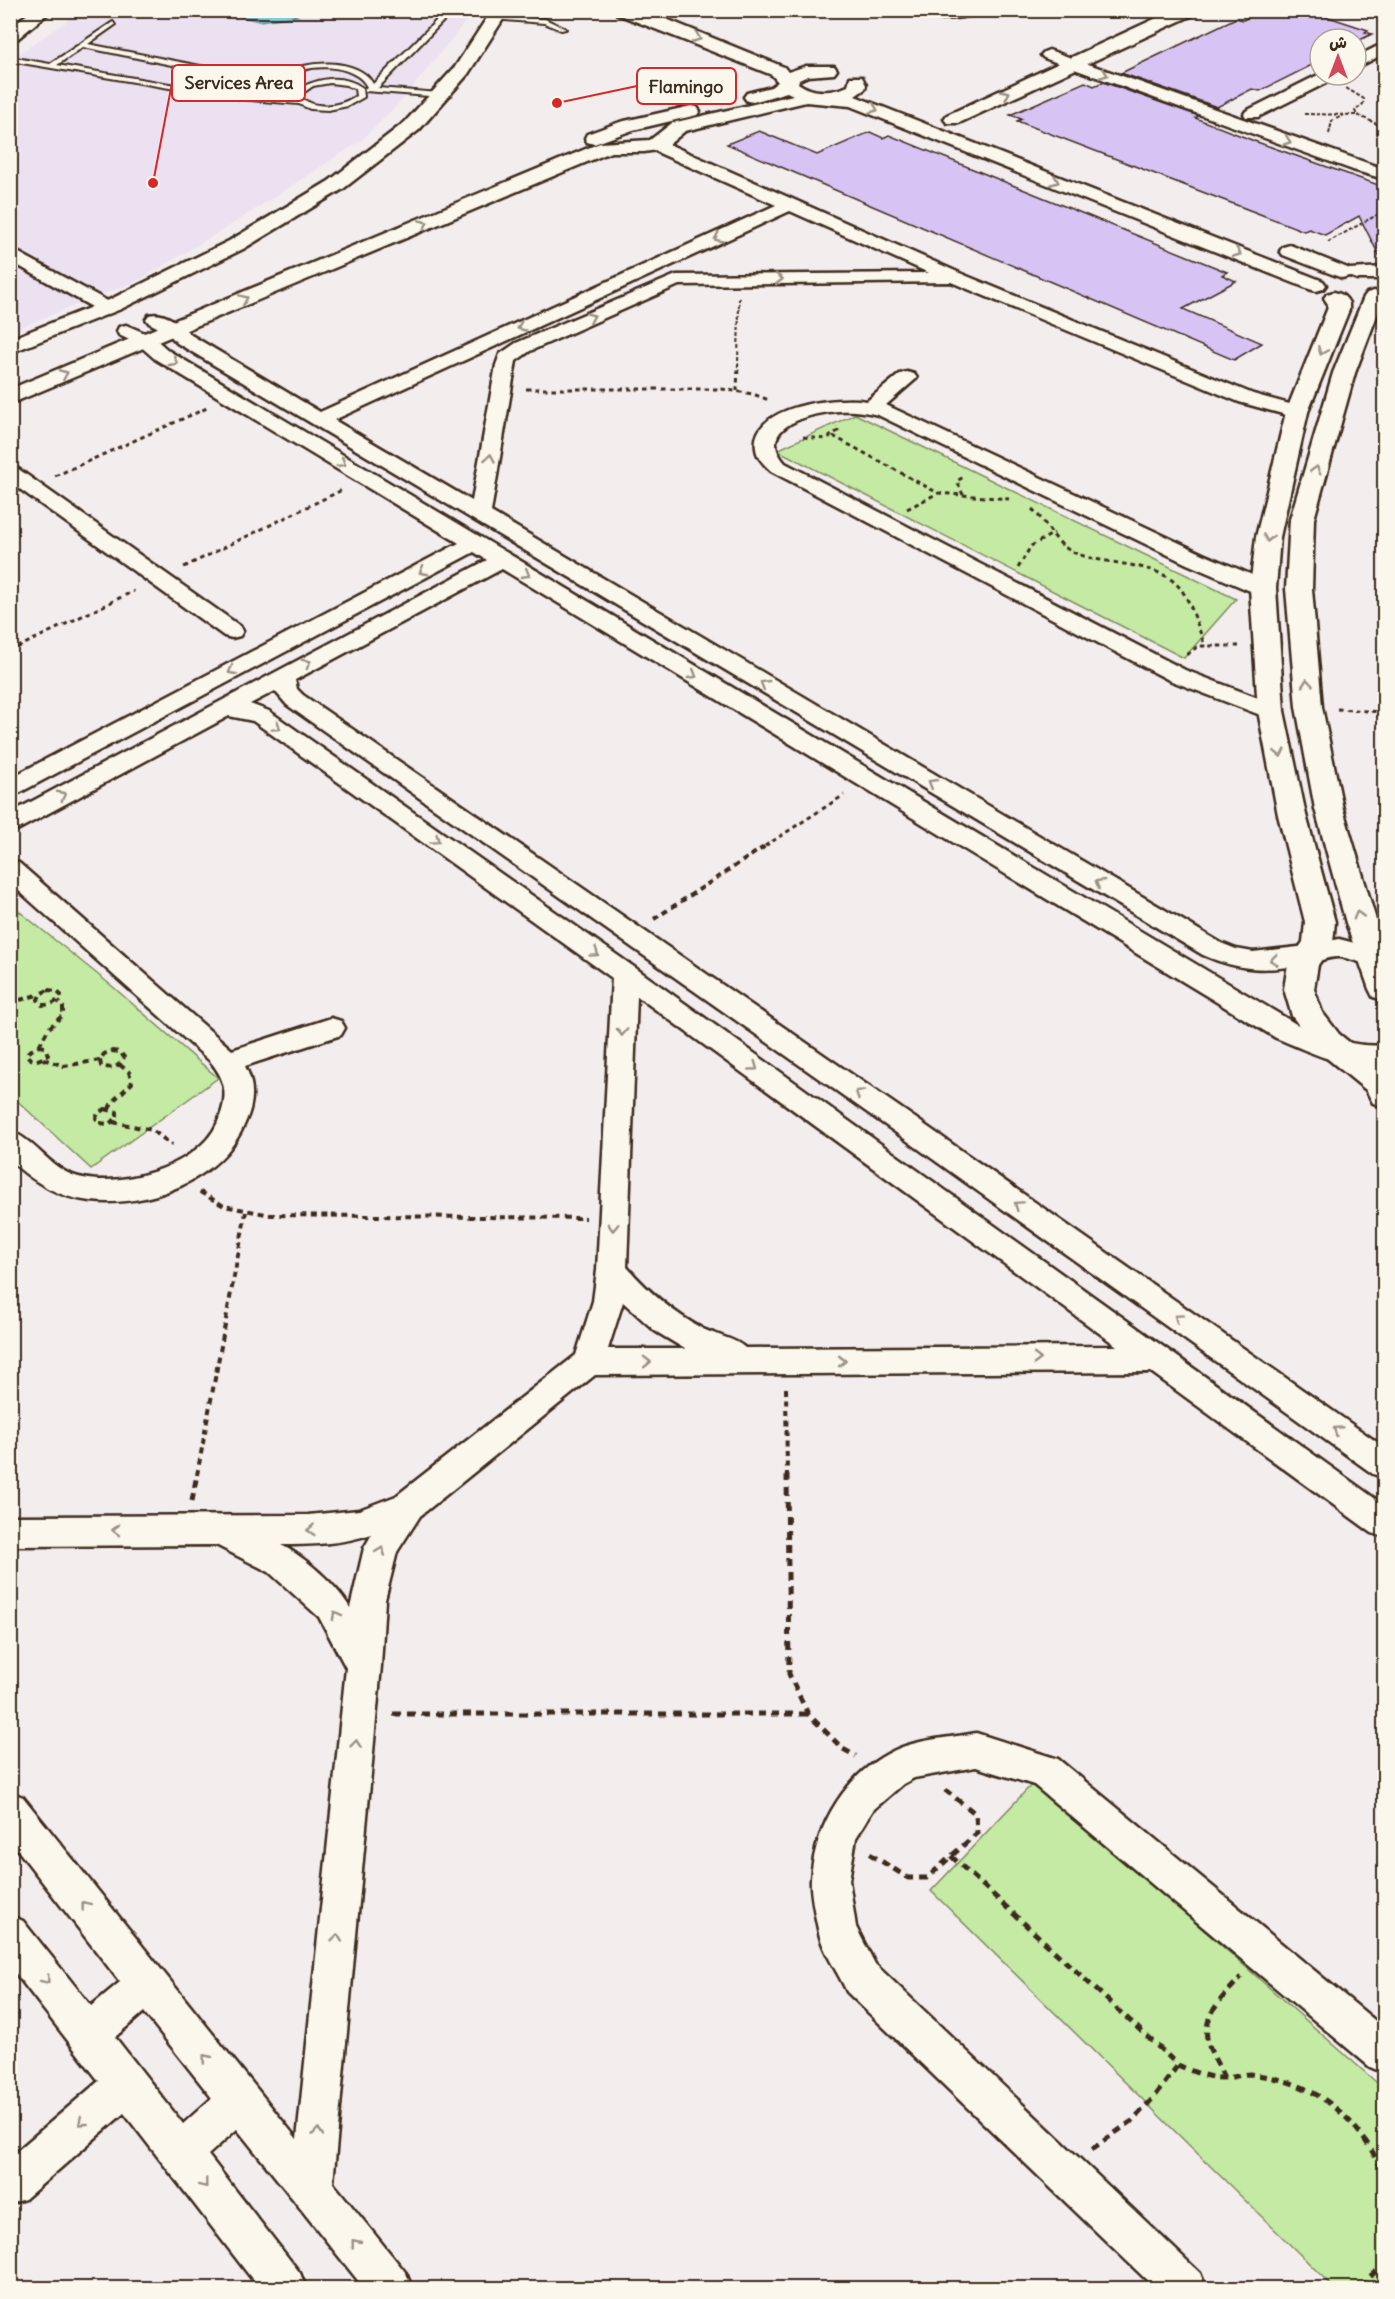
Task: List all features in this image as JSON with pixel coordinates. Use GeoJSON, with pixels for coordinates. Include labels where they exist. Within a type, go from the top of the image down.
{"type":"FeatureCollection","features":[{"type":"Feature","properties":{"kind":"street"},"geometry":{"type":"LineString","coordinates":[[10,36],[44,10]]}},
{"type":"Feature","properties":{"kind":"street"},"geometry":{"type":"LineString","coordinates":[[634,13],[667,10]]}},
{"type":"Feature","properties":{"kind":"street"},"geometry":{"type":"LineString","coordinates":[[914,10],[948,15],[976,10]]}},
{"type":"Feature","properties":{"kind":"street"},"geometry":{"type":"LineString","coordinates":[[1097,33],[1150,10]]}},
{"type":"Feature","properties":{"kind":"street"},"geometry":{"type":"LineString","coordinates":[[975,127],[945,115],[1076,52],[1189,10]]}},
{"type":"Feature","properties":{"kind":"street"},"geometry":{"type":"LineString","coordinates":[[634,13],[778,71],[794,89],[810,95],[854,100],[1325,291],[1356,301],[1381,287]]}},
{"type":"Feature","properties":{"kind":"street"},"geometry":{"type":"LineString","coordinates":[[10,347],[107,308],[236,245],[336,185],[412,126],[462,70],[496,18]]}},
{"type":"Feature","properties":{"kind":"street"},"geometry":{"type":"LineString","coordinates":[[1368,57],[1384,48]]}},
{"type":"Feature","properties":{"kind":"street"},"geometry":{"type":"LineString","coordinates":[[1076,52],[1359,167],[1384,174]]}},
{"type":"Feature","properties":{"kind":"street"},"geometry":{"type":"LineString","coordinates":[[1028,64],[1049,55],[1076,52],[1384,161]]}},
{"type":"Feature","properties":{"kind":"street"},"geometry":{"type":"LineString","coordinates":[[793,56],[878,90]]}},
{"type":"Feature","properties":{"kind":"street"},"geometry":{"type":"LineString","coordinates":[[10,379],[135,335],[606,148],[613,140],[639,123],[777,91],[790,82],[790,77],[796,73],[806,70],[828,70]]}},
{"type":"Feature","properties":{"kind":"street"},"geometry":{"type":"LineString","coordinates":[[613,140],[644,147],[663,139],[679,127],[793,100],[838,97],[856,89],[856,81]]}},
{"type":"Feature","properties":{"kind":"street"},"geometry":{"type":"LineString","coordinates":[[1257,116],[1309,87]]}},
{"type":"Feature","properties":{"kind":"street"},"geometry":{"type":"LineString","coordinates":[[639,123],[663,139]]}},
{"type":"Feature","properties":{"kind":"street"},"geometry":{"type":"LineString","coordinates":[[663,139],[664,150],[956,278],[1246,398],[1297,412]]}},
{"type":"Feature","properties":{"kind":"street"},"geometry":{"type":"LineString","coordinates":[[320,419],[790,205]]}},
{"type":"Feature","properties":{"kind":"street"},"geometry":{"type":"LineString","coordinates":[[1271,244],[1373,280],[1381,287]]}},
{"type":"Feature","properties":{"kind":"street"},"geometry":{"type":"LineString","coordinates":[[10,253],[107,308]]}},
{"type":"Feature","properties":{"kind":"street"},"geometry":{"type":"LineString","coordinates":[[1349,273],[1323,275],[1325,291],[1339,303],[1338,310],[1297,412],[1268,537],[1263,588],[1271,711],[1292,814],[1320,922],[1318,943],[1303,964],[1299,989],[1308,1016],[1328,1042],[1379,1083],[1384,1095]]}},
{"type":"Feature","properties":{"kind":"street"},"geometry":{"type":"LineString","coordinates":[[480,515],[507,358],[523,347],[676,280],[956,278]]}},
{"type":"Feature","properties":{"kind":"street"},"geometry":{"type":"LineString","coordinates":[[1381,287],[1344,373],[1302,519],[1299,589],[1310,707],[1329,809],[1360,923],[1384,989]]}},
{"type":"Feature","properties":{"kind":"street"},"geometry":{"type":"LineString","coordinates":[[164,323],[184,339],[1212,950],[1231,957],[1253,961],[1310,955],[1323,950],[1339,948],[1372,956]]}},
{"type":"Feature","properties":{"kind":"street"},"geometry":{"type":"LineString","coordinates":[[135,335],[156,351],[232,397],[1286,1031],[1344,1054],[1373,1058],[1384,1055]]}},
{"type":"Feature","properties":{"kind":"street"},"geometry":{"type":"LineString","coordinates":[[10,397],[135,335]]}},
{"type":"Feature","properties":{"kind":"street"},"geometry":{"type":"LineString","coordinates":[[871,408],[907,378]]}},
{"type":"Feature","properties":{"kind":"street"},"geometry":{"type":"LineString","coordinates":[[1263,588],[1195,559],[885,411],[840,405],[808,409],[776,424],[767,438],[767,453],[778,467],[1170,671],[1271,711]]}},
{"type":"Feature","properties":{"kind":"street"},"geometry":{"type":"LineString","coordinates":[[10,472],[232,631]]}},
{"type":"Feature","properties":{"kind":"street"},"geometry":{"type":"LineString","coordinates":[[415,507],[444,494]]}},
{"type":"Feature","properties":{"kind":"street"},"geometry":{"type":"LineString","coordinates":[[10,788],[474,543]]}},
{"type":"Feature","properties":{"kind":"street"},"geometry":{"type":"LineString","coordinates":[[10,823],[503,560]]}},
{"type":"Feature","properties":{"kind":"street"},"geometry":{"type":"LineString","coordinates":[[283,676],[286,693],[295,700],[905,1125],[1384,1464]]}},
{"type":"Feature","properties":{"kind":"street"},"geometry":{"type":"LineString","coordinates":[[224,708],[243,710],[261,716],[625,974],[1384,1523]]}},
{"type":"Feature","properties":{"kind":"street"},"geometry":{"type":"LineString","coordinates":[[10,869],[211,1046],[236,1075],[239,1098],[234,1121],[219,1144],[188,1169],[144,1187],[105,1191],[69,1186],[40,1172],[10,1142]]}},
{"type":"Feature","properties":{"kind":"street"},"geometry":{"type":"LineString","coordinates":[[10,1531],[308,1530],[359,1524],[408,1506],[589,1362],[608,1301],[612,1270],[625,974]]}},
{"type":"Feature","properties":{"kind":"street"},"geometry":{"type":"LineString","coordinates":[[226,1062],[331,1028]]}},
{"type":"Feature","properties":{"kind":"street"},"geometry":{"type":"LineString","coordinates":[[869,1150],[905,1125]]}},
{"type":"Feature","properties":{"kind":"street"},"geometry":{"type":"LineString","coordinates":[[612,1270],[636,1300],[669,1325],[707,1346],[749,1361]]}},
{"type":"Feature","properties":{"kind":"street"},"geometry":{"type":"LineString","coordinates":[[589,1362],[1158,1359]]}},
{"type":"Feature","properties":{"kind":"street"},"geometry":{"type":"LineString","coordinates":[[312,2190],[364,1666],[368,1600],[381,1548],[408,1506]]}},
{"type":"Feature","properties":{"kind":"street"},"geometry":{"type":"LineString","coordinates":[[219,1530],[282,1561],[331,1606],[364,1666]]}},
{"type":"Feature","properties":{"kind":"street"},"geometry":{"type":"LineString","coordinates":[[1185,2289],[861,1978],[837,1931],[830,1880],[839,1833],[860,1798],[899,1767],[976,1750],[1045,1771],[1384,2053]]}},
{"type":"Feature","properties":{"kind":"street"},"geometry":{"type":"LineString","coordinates":[[10,1810],[391,2289]]}},
{"type":"Feature","properties":{"kind":"street"},"geometry":{"type":"LineString","coordinates":[[10,1934],[285,2289]]}},
{"type":"Feature","properties":{"kind":"street"},"geometry":{"type":"LineString","coordinates":[[88,2034],[147,1985]]}},
{"type":"Feature","properties":{"kind":"street"},"geometry":{"type":"LineString","coordinates":[[10,2184],[126,2084]]}},
{"type":"Feature","properties":{"kind":"street"},"geometry":{"type":"LineString","coordinates":[[180,2154],[240,2100]]}},
{"type":"Feature","properties":{"kind":"lane"},"geometry":{"type":"LineString","coordinates":[[372,89],[451,10]]}},
{"type":"Feature","properties":{"kind":"lane"},"geometry":{"type":"LineString","coordinates":[[496,18],[564,29]]}},
{"type":"Feature","properties":{"kind":"lane"},"geometry":{"type":"LineString","coordinates":[[51,66],[113,24]]}},
{"type":"Feature","properties":{"kind":"lane"},"geometry":{"type":"LineString","coordinates":[[82,45],[217,72],[227,76],[235,93],[242,97],[299,102],[315,107],[337,107],[360,97],[359,88]]}},
{"type":"Feature","properties":{"kind":"lane"},"geometry":{"type":"LineString","coordinates":[[10,59],[193,90],[204,90],[230,82]]}},
{"type":"Feature","properties":{"kind":"lane"},"geometry":{"type":"LineString","coordinates":[[275,100],[279,83],[284,76],[316,66],[339,66],[354,70],[364,75],[372,89]]}},
{"type":"Feature","properties":{"kind":"lane"},"geometry":{"type":"LineString","coordinates":[[299,102],[296,94],[311,84],[339,81],[359,88],[439,95]]}},
{"type":"Feature","properties":{"kind":"path"},"geometry":{"type":"LineString","coordinates":[[1346,87],[1360,94],[1364,99],[1363,104],[1355,111],[1357,115]]}},
{"type":"Feature","properties":{"kind":"path"},"geometry":{"type":"LineString","coordinates":[[1329,142],[1328,124],[1331,120],[1347,114]]}},
{"type":"Feature","properties":{"kind":"path"},"geometry":{"type":"LineString","coordinates":[[1257,116],[1347,114],[1357,115],[1384,127]]}},
{"type":"Feature","properties":{"kind":"path"},"geometry":{"type":"LineString","coordinates":[[1304,256],[1384,211]]}},
{"type":"Feature","properties":{"kind":"path"},"geometry":{"type":"LineString","coordinates":[[737,390],[740,279]]}},
{"type":"Feature","properties":{"kind":"path"},"geometry":{"type":"LineString","coordinates":[[501,388],[737,390],[768,399],[789,416]]}},
{"type":"Feature","properties":{"kind":"path"},"geometry":{"type":"LineString","coordinates":[[30,486],[232,397]]}},
{"type":"Feature","properties":{"kind":"path"},"geometry":{"type":"LineString","coordinates":[[833,436],[938,493],[1002,496],[1013,500]]}},
{"type":"Feature","properties":{"kind":"path"},"geometry":{"type":"LineString","coordinates":[[10,651],[367,478]]}},
{"type":"Feature","properties":{"kind":"path"},"geometry":{"type":"LineString","coordinates":[[1024,503],[1040,515],[1066,549],[1090,559],[1112,564],[1135,564],[1157,570],[1175,581],[1186,594],[1205,646]]}},
{"type":"Feature","properties":{"kind":"path"},"geometry":{"type":"LineString","coordinates":[[1010,588],[1026,549],[1032,542],[1054,533]]}},
{"type":"Feature","properties":{"kind":"path"},"geometry":{"type":"LineString","coordinates":[[1170,671],[1193,648],[1267,646]]}},
{"type":"Feature","properties":{"kind":"path"},"geometry":{"type":"LineString","coordinates":[[1310,707],[1384,712]]}},
{"type":"Feature","properties":{"kind":"path"},"geometry":{"type":"LineString","coordinates":[[631,934],[867,779]]}},
{"type":"Feature","properties":{"kind":"path"},"geometry":{"type":"LineString","coordinates":[[10,1003],[48,990],[56,991],[61,995],[58,1001],[50,1005],[42,1005],[38,1000],[40,994]]}},
{"type":"Feature","properties":{"kind":"path"},"geometry":{"type":"LineString","coordinates":[[58,1001],[63,1007],[63,1015],[49,1028],[39,1046],[28,1052],[27,1056],[31,1060],[43,1059],[56,1066],[100,1060]]}},
{"type":"Feature","properties":{"kind":"path"},"geometry":{"type":"LineString","coordinates":[[39,1046],[48,1051],[48,1055],[43,1059]]}},
{"type":"Feature","properties":{"kind":"path"},"geometry":{"type":"LineString","coordinates":[[109,1109],[112,1102],[132,1083],[132,1076],[128,1069],[120,1065],[108,1068],[101,1066],[100,1060],[104,1054],[112,1051],[120,1052],[124,1057],[120,1065]]}},
{"type":"Feature","properties":{"kind":"path"},"geometry":{"type":"LineString","coordinates":[[109,1109],[117,1112],[117,1118],[113,1122],[106,1125],[99,1123],[96,1119],[98,1113],[109,1109]]}},
{"type":"Feature","properties":{"kind":"path"},"geometry":{"type":"LineString","coordinates":[[113,1122],[152,1130],[188,1169],[207,1198],[246,1212],[271,1215],[614,1218]]}},
{"type":"Feature","properties":{"kind":"path"},"geometry":{"type":"LineString","coordinates":[[186,1530],[246,1212]]}},
{"type":"Feature","properties":{"kind":"path"},"geometry":{"type":"LineString","coordinates":[[786,1361],[789,1674],[808,1714],[843,1749],[899,1767],[976,1814],[978,1820],[976,1833],[927,1878],[908,1878],[839,1833]]}},
{"type":"Feature","properties":{"kind":"path"},"geometry":{"type":"LineString","coordinates":[[359,1714],[808,1714]]}},
{"type":"Feature","properties":{"kind":"path"},"geometry":{"type":"LineString","coordinates":[[951,1856],[1178,2065],[1201,2075],[1225,2078],[1247,2074],[1293,2082],[1336,2107],[1371,2146],[1384,2174]]}},
{"type":"Feature","properties":{"kind":"path"},"geometry":{"type":"LineString","coordinates":[[1225,2078],[1207,2038],[1209,2018],[1262,1950]]}},
{"type":"Feature","properties":{"kind":"path"},"geometry":{"type":"LineString","coordinates":[[1062,2170],[1132,2121],[1156,2095],[1178,2065]]}},
{"type":"Feature","properties":{"kind":"path"},"geometry":{"type":"LineString","coordinates":[[1363,2289],[1364,2284],[1384,2265]]}},
{"type":"Feature","properties":{"kind":"shaded area"},"geometry":{"type":"Polygon","coordinates":[[[76,11],[474,11],[403,99],[362,140],[231,225],[141,279],[11,331],[11,59],[66,22],[76,11]]]}},
{"type":"Feature","properties":{"kind":"green space"},"geometry":{"type":"Polygon","coordinates":[[[855,414],[1236,599],[1184,658],[777,450],[855,414]]]}},
{"type":"Feature","properties":{"kind":"green space"},"geometry":{"type":"Polygon","coordinates":[[[10,904],[112,986],[218,1078],[91,1169],[11,1095],[10,904]]]}},
{"type":"Feature","properties":{"kind":"green space"},"geometry":{"type":"Polygon","coordinates":[[[1035,1781],[1384,2089],[1384,2288],[1334,2288],[931,1891],[1035,1781]]]}},
{"type":"Feature","properties":{"kind":"water"},"geometry":{"type":"Polygon","coordinates":[[[237,11],[285,11],[297,16],[259,21],[239,16],[237,11]]]}},
{"type":"Feature","properties":{"kind":"building"},"geometry":{"type":"Polygon","coordinates":[[[1265,10],[1307,10],[1359,27],[1308,27],[1308,67],[1260,91],[1252,89],[1217,107],[1121,73],[1236,18],[1243,20],[1265,10]]]}},
{"type":"Feature","properties":{"kind":"building"},"geometry":{"type":"Polygon","coordinates":[[[1085,82],[1094,86],[1103,82],[1199,116],[1195,118],[1257,142],[1384,187],[1384,265],[1359,216],[1325,235],[1309,229],[1304,231],[1017,121],[1022,119],[1010,115],[1085,82]]]}},
{"type":"Feature","properties":{"kind":"building"},"geometry":{"type":"Polygon","coordinates":[[[759,131],[817,155],[870,132],[883,138],[889,135],[1227,272],[1222,275],[1236,281],[1183,309],[1262,343],[1234,360],[727,144],[759,131]]]}},
{"type":"Feature","properties":{"kind":"place","name":"Flamingo"},"geometry":{"type":"Point","coordinates":[557,103]}},
{"type":"Feature","properties":{"kind":"place","name":"Services Area"},"geometry":{"type":"Point","coordinates":[153,183]}}]}
